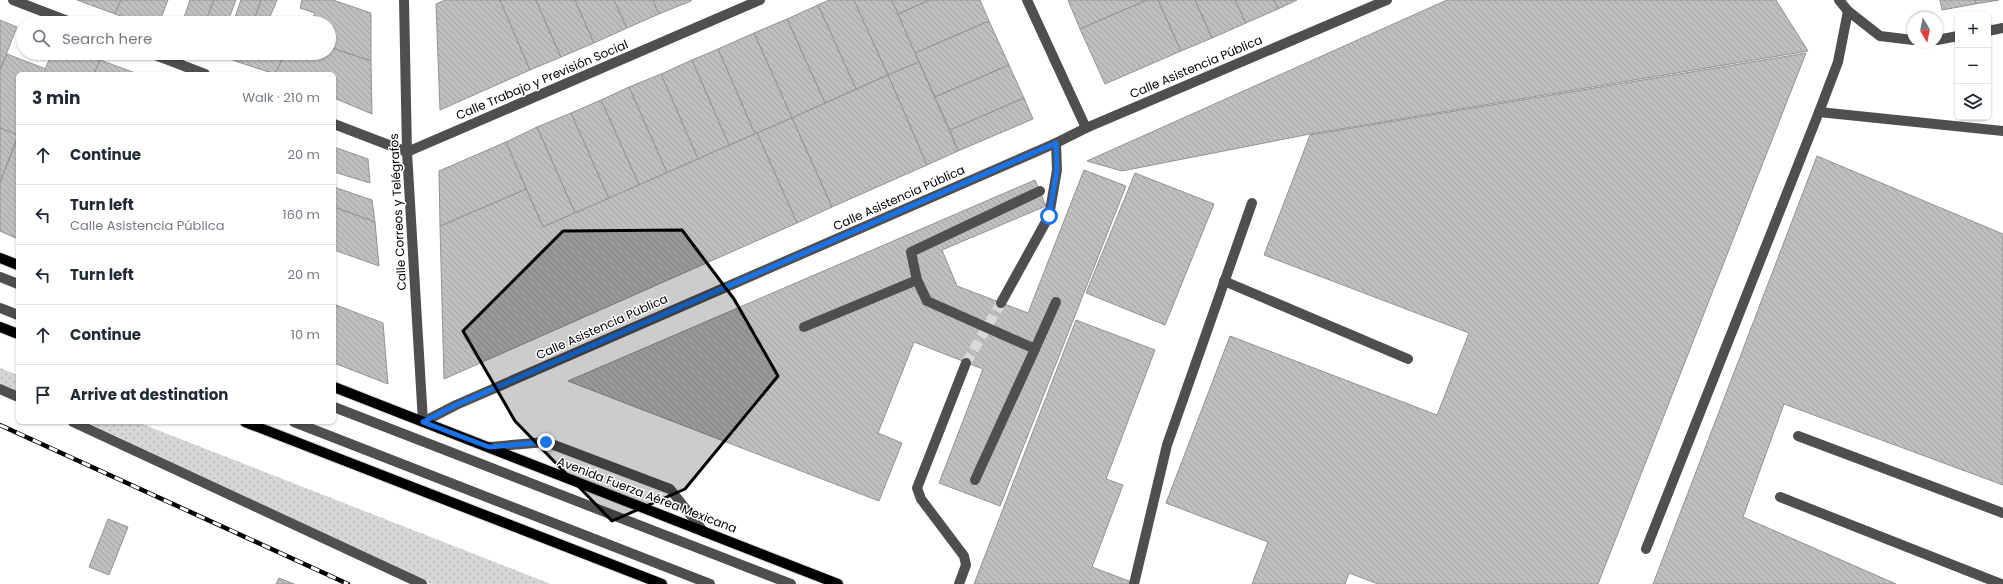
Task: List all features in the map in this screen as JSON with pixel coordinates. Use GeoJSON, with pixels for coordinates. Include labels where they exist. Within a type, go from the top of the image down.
{"type":"FeatureCollection","features":[{"type":"Feature","properties":{"kind":"main road"},"geometry":{"type":"LineString","coordinates":[[0,258],[16,264]]}},
{"type":"Feature","properties":{"kind":"main road"},"geometry":{"type":"LineString","coordinates":[[0,327],[16,333]]}},
{"type":"Feature","properties":{"kind":"main road","name":"Avenida Fuerza Aérea Mexicana"},"geometry":{"type":"LineString","coordinates":[[336,389],[838,584]]}},
{"type":"Feature","properties":{"kind":"main road"},"geometry":{"type":"LineString","coordinates":[[249,424],[662,584]]}},
{"type":"Feature","properties":{"kind":"street"},"geometry":{"type":"LineString","coordinates":[[13,0],[55,16]]}},
{"type":"Feature","properties":{"kind":"street","name":"Calle Correos y Telégrafos"},"geometry":{"type":"LineString","coordinates":[[404,0],[407,152],[423,422]]}},
{"type":"Feature","properties":{"kind":"street","name":"Calle Trabajo y Previsión Social"},"geometry":{"type":"LineString","coordinates":[[407,152],[760,0]]}},
{"type":"Feature","properties":{"kind":"street"},"geometry":{"type":"LineString","coordinates":[[1027,0],[1086,128]]}},
{"type":"Feature","properties":{"kind":"street","name":"Calle Asistencia Pública"},"geometry":{"type":"LineString","coordinates":[[423,422],[456,405],[1056,143],[1086,128],[1387,0]]}},
{"type":"Feature","properties":{"kind":"street"},"geometry":{"type":"LineString","coordinates":[[1839,0],[1848,12],[1880,36],[1907,39]]}},
{"type":"Feature","properties":{"kind":"street"},"geometry":{"type":"LineString","coordinates":[[1646,549],[1838,62],[1848,12]]}},
{"type":"Feature","properties":{"kind":"street"},"geometry":{"type":"LineString","coordinates":[[1991,30],[2003,28]]}},
{"type":"Feature","properties":{"kind":"street"},"geometry":{"type":"LineString","coordinates":[[1943,39],[1955,37]]}},
{"type":"Feature","properties":{"kind":"street"},"geometry":{"type":"LineString","coordinates":[[168,60],[200,72]]}},
{"type":"Feature","properties":{"kind":"street"},"geometry":{"type":"LineString","coordinates":[[1819,112],[2003,131]]}},
{"type":"Feature","properties":{"kind":"street"},"geometry":{"type":"LineString","coordinates":[[336,125],[407,152]]}},
{"type":"Feature","properties":{"kind":"street"},"geometry":{"type":"LineString","coordinates":[[1001,303],[1049,216],[1057,170],[1056,143]]}},
{"type":"Feature","properties":{"kind":"street"},"geometry":{"type":"LineString","coordinates":[[1035,349],[926,301],[917,280],[912,252],[1054,184]]}},
{"type":"Feature","properties":{"kind":"street"},"geometry":{"type":"LineString","coordinates":[[1134,584],[1167,445],[1252,203]]}},
{"type":"Feature","properties":{"kind":"street"},"geometry":{"type":"LineString","coordinates":[[0,277],[16,283]]}},
{"type":"Feature","properties":{"kind":"street"},"geometry":{"type":"LineString","coordinates":[[804,327],[917,280]]}},
{"type":"Feature","properties":{"kind":"street"},"geometry":{"type":"LineString","coordinates":[[1224,281],[1408,359]]}},
{"type":"Feature","properties":{"kind":"street"},"geometry":{"type":"LineString","coordinates":[[975,480],[1056,302]]}},
{"type":"Feature","properties":{"kind":"street"},"geometry":{"type":"LineString","coordinates":[[0,308],[16,313]]}},
{"type":"Feature","properties":{"kind":"street"},"geometry":{"type":"LineString","coordinates":[[959,584],[966,565],[964,556],[921,499],[917,488],[966,363]]}},
{"type":"Feature","properties":{"kind":"street"},"geometry":{"type":"LineString","coordinates":[[0,389],[16,396]]}},
{"type":"Feature","properties":{"kind":"street"},"geometry":{"type":"LineString","coordinates":[[336,408],[791,584]]}},
{"type":"Feature","properties":{"kind":"street"},"geometry":{"type":"LineString","coordinates":[[77,424],[422,584]]}},
{"type":"Feature","properties":{"kind":"street"},"geometry":{"type":"LineString","coordinates":[[299,424],[710,584]]}},
{"type":"Feature","properties":{"kind":"street"},"geometry":{"type":"LineString","coordinates":[[1798,436],[2003,513]]}},
{"type":"Feature","properties":{"kind":"street"},"geometry":{"type":"LineString","coordinates":[[489,447],[546,442],[670,489],[704,532]]}},
{"type":"Feature","properties":{"kind":"street"},"geometry":{"type":"LineString","coordinates":[[1780,497],[2001,584]]}},
{"type":"Feature","properties":{"kind":"highlighted area"},"geometry":{"type":"Polygon","coordinates":[[[682,230],[734,299],[778,376],[685,489],[612,521],[515,421],[463,331],[563,231],[682,230]]]}},
{"type":"Feature","properties":{"kind":"shaded area"},"geometry":{"type":"Polygon","coordinates":[[[0,368],[16,374],[16,391],[0,384],[0,368]]]}},
{"type":"Feature","properties":{"kind":"shaded area"},"geometry":{"type":"Polygon","coordinates":[[[90,424],[142,424],[551,584],[431,584],[90,424]]]}},
{"type":"Feature","properties":{"kind":"building"},"geometry":{"type":"Polygon","coordinates":[[[77,0],[121,0],[115,14],[77,0]]]}},
{"type":"Feature","properties":{"kind":"building"},"geometry":{"type":"Polygon","coordinates":[[[121,0],[168,0],[162,16],[121,16],[115,14],[121,0]]]}},
{"type":"Feature","properties":{"kind":"building"},"geometry":{"type":"Polygon","coordinates":[[[190,0],[214,0],[208,16],[184,16],[190,0]]]}},
{"type":"Feature","properties":{"kind":"building"},"geometry":{"type":"Polygon","coordinates":[[[214,0],[236,0],[230,16],[208,16],[214,0]]]}},
{"type":"Feature","properties":{"kind":"building"},"geometry":{"type":"Polygon","coordinates":[[[241,0],[261,0],[255,16],[235,16],[241,0]]]}},
{"type":"Feature","properties":{"kind":"building"},"geometry":{"type":"Polygon","coordinates":[[[261,0],[277,0],[270,16],[255,16],[261,0]]]}},
{"type":"Feature","properties":{"kind":"building"},"geometry":{"type":"Polygon","coordinates":[[[302,0],[333,0],[371,13],[371,61],[336,49],[336,16],[314,16],[315,13],[300,8],[302,0]]]}},
{"type":"Feature","properties":{"kind":"building"},"geometry":{"type":"Polygon","coordinates":[[[445,0],[500,0],[530,70],[440,110],[436,4],[445,0]]]}},
{"type":"Feature","properties":{"kind":"building"},"geometry":{"type":"Polygon","coordinates":[[[500,0],[536,0],[561,57],[530,70],[500,0]]]}},
{"type":"Feature","properties":{"kind":"building"},"geometry":{"type":"Polygon","coordinates":[[[536,0],[575,0],[594,43],[561,57],[536,0]]]}},
{"type":"Feature","properties":{"kind":"building"},"geometry":{"type":"Polygon","coordinates":[[[575,0],[614,0],[627,28],[594,43],[575,0]]]}},
{"type":"Feature","properties":{"kind":"building"},"geometry":{"type":"Polygon","coordinates":[[[614,0],[653,0],[659,14],[627,28],[614,0]]]}},
{"type":"Feature","properties":{"kind":"building"},"geometry":{"type":"Polygon","coordinates":[[[653,0],[691,0],[691,1],[659,14],[653,0]]]}},
{"type":"Feature","properties":{"kind":"building"},"geometry":{"type":"Polygon","coordinates":[[[829,0],[854,0],[888,75],[856,89],[818,5],[829,0]]]}},
{"type":"Feature","properties":{"kind":"building"},"geometry":{"type":"Polygon","coordinates":[[[854,0],[892,0],[919,62],[888,75],[854,0]]]}},
{"type":"Feature","properties":{"kind":"building"},"geometry":{"type":"Polygon","coordinates":[[[892,0],[930,0],[898,14],[892,0]]]}},
{"type":"Feature","properties":{"kind":"building"},"geometry":{"type":"Polygon","coordinates":[[[930,0],[980,0],[989,21],[915,53],[898,14],[930,0]]]}},
{"type":"Feature","properties":{"kind":"building"},"geometry":{"type":"Polygon","coordinates":[[[1068,0],[1147,0],[1080,29],[1068,0]]]}},
{"type":"Feature","properties":{"kind":"building"},"geometry":{"type":"Polygon","coordinates":[[[1147,0],[1158,0],[1181,51],[1105,84],[1080,29],[1147,0]]]}},
{"type":"Feature","properties":{"kind":"building"},"geometry":{"type":"Polygon","coordinates":[[[1158,0],[1195,0],[1212,38],[1181,51],[1158,0]]]}},
{"type":"Feature","properties":{"kind":"building"},"geometry":{"type":"Polygon","coordinates":[[[1195,0],[1235,0],[1246,23],[1212,38],[1195,0]]]}},
{"type":"Feature","properties":{"kind":"building"},"geometry":{"type":"Polygon","coordinates":[[[1235,0],[1274,0],[1278,9],[1246,23],[1235,0]]]}},
{"type":"Feature","properties":{"kind":"building"},"geometry":{"type":"Polygon","coordinates":[[[1274,0],[1297,0],[1278,9],[1274,0]]]}},
{"type":"Feature","properties":{"kind":"building"},"geometry":{"type":"Polygon","coordinates":[[[1447,0],[1776,0],[1808,51],[1310,134],[1122,171],[1087,161],[1447,0]]]}},
{"type":"Feature","properties":{"kind":"building"},"geometry":{"type":"Polygon","coordinates":[[[1940,0],[1975,0],[1975,4],[1942,10],[1940,0]]]}},
{"type":"Feature","properties":{"kind":"building"},"geometry":{"type":"Polygon","coordinates":[[[1975,0],[1999,0],[1975,4],[1975,0]]]}},
{"type":"Feature","properties":{"kind":"building"},"geometry":{"type":"Polygon","coordinates":[[[818,5],[856,89],[825,103],[787,19],[818,5]]]}},
{"type":"Feature","properties":{"kind":"building"},"geometry":{"type":"Polygon","coordinates":[[[787,19],[825,103],[792,118],[754,33],[787,19]]]}},
{"type":"Feature","properties":{"kind":"building"},"geometry":{"type":"Polygon","coordinates":[[[0,20],[16,27],[16,30],[0,70],[0,20]]]}},
{"type":"Feature","properties":{"kind":"building"},"geometry":{"type":"Polygon","coordinates":[[[989,21],[1009,65],[935,97],[915,53],[989,21]]]}},
{"type":"Feature","properties":{"kind":"building"},"geometry":{"type":"Polygon","coordinates":[[[754,33],[792,118],[755,134],[718,49],[754,33]]]}},
{"type":"Feature","properties":{"kind":"building"},"geometry":{"type":"Polygon","coordinates":[[[336,49],[371,61],[372,114],[336,99],[336,72],[276,72],[282,60],[336,60],[336,49]]]}},
{"type":"Feature","properties":{"kind":"building"},"geometry":{"type":"Polygon","coordinates":[[[718,49],[755,134],[729,145],[692,60],[718,49]]]}},
{"type":"Feature","properties":{"kind":"building"},"geometry":{"type":"Polygon","coordinates":[[[1806,53],[1598,584],[1378,584],[1349,573],[1345,584],[1252,584],[1268,542],[1166,503],[1230,336],[1437,415],[1469,333],[1264,255],[1310,135],[1806,53]]]}},
{"type":"Feature","properties":{"kind":"building"},"geometry":{"type":"Polygon","coordinates":[[[7,54],[16,57],[16,60],[23,60],[46,69],[44,72],[16,72],[16,134],[0,128],[0,70],[7,54]]]}},
{"type":"Feature","properties":{"kind":"building"},"geometry":{"type":"Polygon","coordinates":[[[49,60],[100,60],[95,72],[44,72],[49,60]]]}},
{"type":"Feature","properties":{"kind":"building"},"geometry":{"type":"Polygon","coordinates":[[[100,60],[133,72],[95,72],[100,60]]]}},
{"type":"Feature","properties":{"kind":"building"},"geometry":{"type":"Polygon","coordinates":[[[239,60],[282,60],[276,72],[269,72],[238,62],[239,60]]]}},
{"type":"Feature","properties":{"kind":"building"},"geometry":{"type":"Polygon","coordinates":[[[692,60],[729,145],[698,159],[661,74],[692,60]]]}},
{"type":"Feature","properties":{"kind":"building"},"geometry":{"type":"Polygon","coordinates":[[[919,62],[958,151],[927,165],[888,75],[919,62]]]}},
{"type":"Feature","properties":{"kind":"building"},"geometry":{"type":"Polygon","coordinates":[[[1009,65],[1024,98],[950,130],[935,97],[1009,65]]]}},
{"type":"Feature","properties":{"kind":"building"},"geometry":{"type":"Polygon","coordinates":[[[661,74],[698,159],[667,173],[629,87],[661,74]]]}},
{"type":"Feature","properties":{"kind":"building"},"geometry":{"type":"Polygon","coordinates":[[[888,75],[927,165],[832,207],[792,118],[888,75]]]}},
{"type":"Feature","properties":{"kind":"building"},"geometry":{"type":"Polygon","coordinates":[[[629,87],[667,173],[639,185],[601,100],[629,87]]]}},
{"type":"Feature","properties":{"kind":"building"},"geometry":{"type":"Polygon","coordinates":[[[1024,98],[1033,119],[958,151],[950,130],[1024,98]]]}},
{"type":"Feature","properties":{"kind":"building"},"geometry":{"type":"Polygon","coordinates":[[[601,100],[639,185],[609,199],[571,113],[601,100]]]}},
{"type":"Feature","properties":{"kind":"building"},"geometry":{"type":"Polygon","coordinates":[[[571,113],[609,199],[575,213],[537,127],[571,113]]]}},
{"type":"Feature","properties":{"kind":"building"},"geometry":{"type":"Polygon","coordinates":[[[792,118],[832,207],[797,223],[757,133],[792,118]]]}},
{"type":"Feature","properties":{"kind":"building"},"geometry":{"type":"Polygon","coordinates":[[[537,127],[575,213],[543,227],[506,142],[537,127]]]}},
{"type":"Feature","properties":{"kind":"building"},"geometry":{"type":"Polygon","coordinates":[[[0,128],[16,134],[16,140],[0,183],[0,128]]]}},
{"type":"Feature","properties":{"kind":"building"},"geometry":{"type":"Polygon","coordinates":[[[757,133],[797,223],[444,379],[440,226],[526,189],[543,227],[757,133]]]}},
{"type":"Feature","properties":{"kind":"building"},"geometry":{"type":"Polygon","coordinates":[[[16,142],[16,238],[0,231],[0,183],[16,142]]]}},
{"type":"Feature","properties":{"kind":"building"},"geometry":{"type":"Polygon","coordinates":[[[506,142],[526,189],[440,226],[439,171],[506,142]]]}},
{"type":"Feature","properties":{"kind":"building"},"geometry":{"type":"Polygon","coordinates":[[[336,148],[368,159],[370,183],[336,173],[336,148]]]}},
{"type":"Feature","properties":{"kind":"building"},"geometry":{"type":"Polygon","coordinates":[[[1817,156],[2003,234],[2003,485],[1784,404],[1743,517],[1896,584],[1653,584],[1817,156]]]}},
{"type":"Feature","properties":{"kind":"building"},"geometry":{"type":"Polygon","coordinates":[[[1084,170],[1126,186],[1000,506],[939,483],[983,369],[914,342],[878,433],[902,443],[879,501],[568,381],[1035,180],[1046,206],[942,250],[957,286],[1028,313],[1084,170]]]}},
{"type":"Feature","properties":{"kind":"building"},"geometry":{"type":"Polygon","coordinates":[[[1135,173],[1214,204],[1165,325],[1086,293],[1135,173]]]}},
{"type":"Feature","properties":{"kind":"building"},"geometry":{"type":"Polygon","coordinates":[[[336,188],[372,200],[375,222],[336,208],[336,188]]]}},
{"type":"Feature","properties":{"kind":"building"},"geometry":{"type":"Polygon","coordinates":[[[336,208],[375,222],[379,266],[336,251],[336,208]]]}},
{"type":"Feature","properties":{"kind":"building"},"geometry":{"type":"Polygon","coordinates":[[[336,305],[383,323],[388,384],[336,364],[336,305]]]}},
{"type":"Feature","properties":{"kind":"building"},"geometry":{"type":"Polygon","coordinates":[[[1076,320],[1155,350],[1106,479],[1123,485],[1092,567],[1129,581],[1128,584],[974,584],[1076,320]]]}},
{"type":"Feature","properties":{"kind":"building"},"geometry":{"type":"Polygon","coordinates":[[[108,519],[128,527],[109,575],[89,567],[108,519]]]}},
{"type":"Feature","properties":{"kind":"building"},"geometry":{"type":"Polygon","coordinates":[[[279,578],[294,584],[276,584],[279,578]]]}},
{"type":"Feature","properties":{"kind":"tunnel"},"geometry":{"type":"LineString","coordinates":[[966,363],[1001,303]]}},
{"type":"Feature","properties":{"kind":"railway"},"geometry":{"type":"LineString","coordinates":[[0,425],[348,584]]}},
{"type":"Feature","properties":{"kind":"route"},"geometry":{"type":"LineString","coordinates":[[546,442],[489,447],[423,422],[456,405],[1056,143],[1057,170],[1049,216]]}}]}
